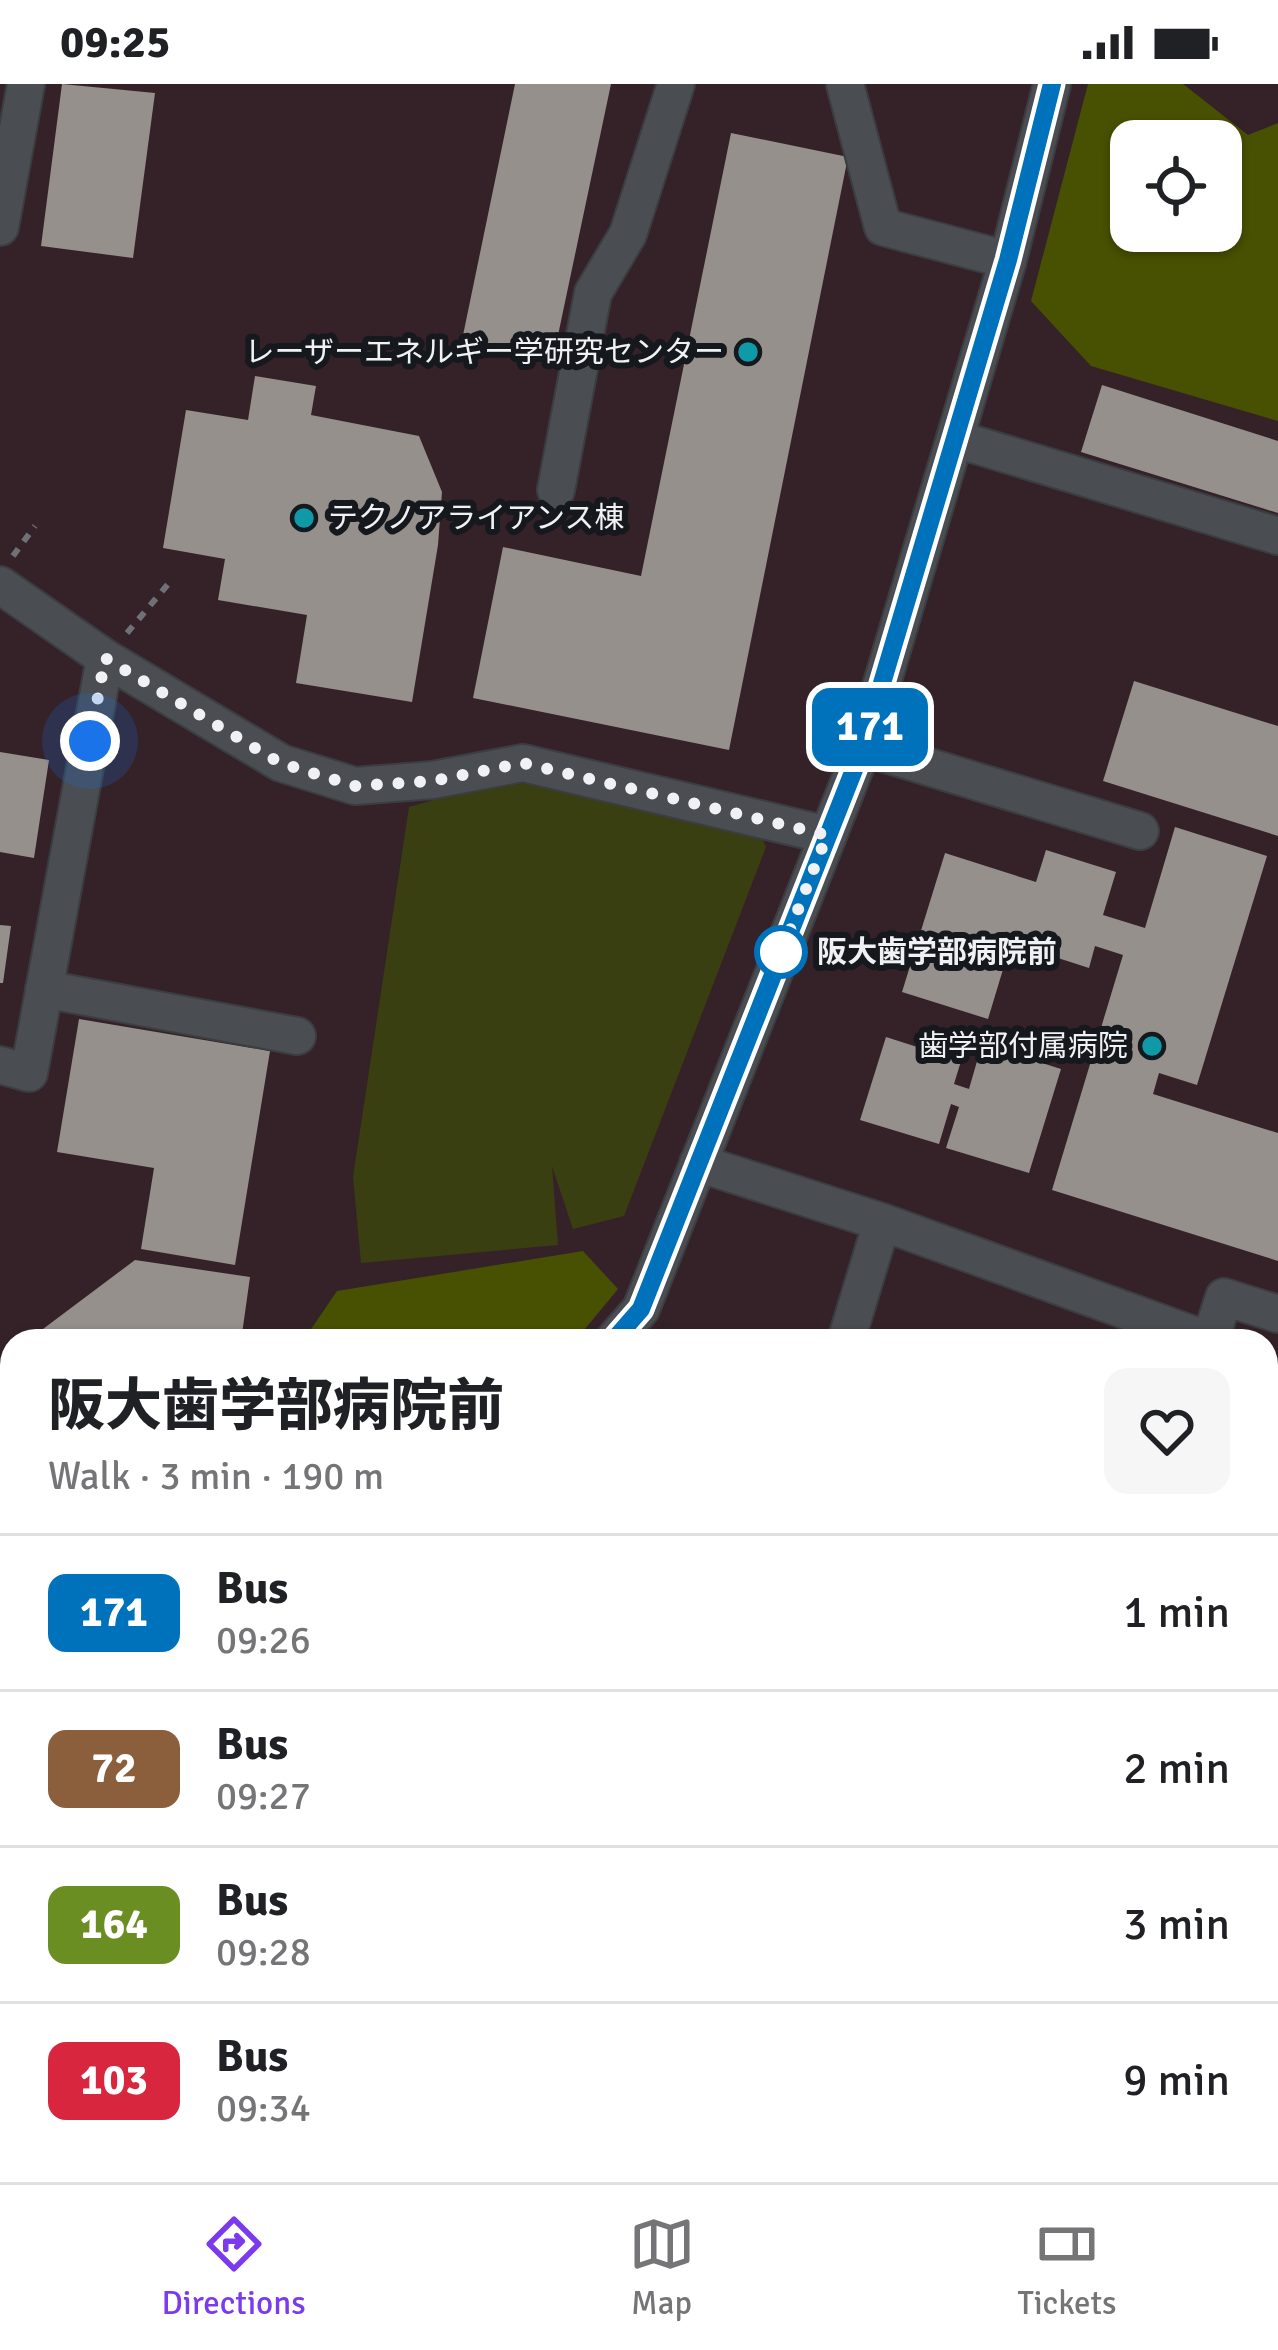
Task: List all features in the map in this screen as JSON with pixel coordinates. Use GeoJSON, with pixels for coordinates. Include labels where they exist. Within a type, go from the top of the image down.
{"type":"FeatureCollection","features":[{"type":"Feature","properties":{"kind":"street"},"geometry":{"type":"LineString","coordinates":[[0,227],[26,84]]}},
{"type":"Feature","properties":{"kind":"street"},"geometry":{"type":"LineString","coordinates":[[556,490],[592,293],[628,234],[676,84]]}},
{"type":"Feature","properties":{"kind":"street"},"geometry":{"type":"LineString","coordinates":[[624,1329],[641,1309],[863,747],[1008,260],[1052,84]]}},
{"type":"Feature","properties":{"kind":"street"},"geometry":{"type":"LineString","coordinates":[[847,89],[883,226],[1008,260]]}},
{"type":"Feature","properties":{"kind":"street"},"geometry":{"type":"LineString","coordinates":[[956,439],[1278,536]]}},
{"type":"Feature","properties":{"kind":"street"},"geometry":{"type":"LineString","coordinates":[[6,571],[105,658],[280,763],[355,786],[433,781],[523,763],[827,835]]}},
{"type":"Feature","properties":{"kind":"street"},"geometry":{"type":"LineString","coordinates":[[0,1065],[28,1073],[105,658]]}},
{"type":"Feature","properties":{"kind":"street"},"geometry":{"type":"LineString","coordinates":[[863,747],[1140,831]]}},
{"type":"Feature","properties":{"kind":"street"},"geometry":{"type":"LineString","coordinates":[[44,989],[297,1036]]}},
{"type":"Feature","properties":{"kind":"street"},"geometry":{"type":"LineString","coordinates":[[698,1162],[882,1222],[1177,1329]]}},
{"type":"Feature","properties":{"kind":"street"},"geometry":{"type":"LineString","coordinates":[[850,1329],[882,1222]]}},
{"type":"Feature","properties":{"kind":"street"},"geometry":{"type":"LineString","coordinates":[[1214,1329],[1224,1298],[1278,1314]]}},
{"type":"Feature","properties":{"kind":"path"},"geometry":{"type":"LineString","coordinates":[[6,571],[35,526]]}},
{"type":"Feature","properties":{"kind":"path"},"geometry":{"type":"LineString","coordinates":[[105,658],[169,583]]}},
{"type":"Feature","properties":{"kind":"shaded area"},"geometry":{"type":"Polygon","coordinates":[[[0,84],[1278,84],[1278,1329],[0,1329],[0,84]]]}},
{"type":"Feature","properties":{"kind":"green space"},"geometry":{"type":"Polygon","coordinates":[[[1088,84],[1183,84],[1229,120],[1110,120],[1110,252],[1242,252],[1242,130],[1248,135],[1278,123],[1278,421],[1091,366],[1031,301],[1088,84]]]}},
{"type":"Feature","properties":{"kind":"green space"},"geometry":{"type":"Polygon","coordinates":[[[541,783],[758,829],[766,847],[624,1216],[573,1229],[552,1166],[558,1245],[361,1263],[353,1177],[409,807],[482,786],[541,783]]]}},
{"type":"Feature","properties":{"kind":"green space"},"geometry":{"type":"Polygon","coordinates":[[[583,1251],[618,1289],[585,1329],[311,1329],[337,1291],[583,1251]]]}},
{"type":"Feature","properties":{"kind":"building"},"geometry":{"type":"Polygon","coordinates":[[[62,84],[155,93],[133,258],[41,246],[62,84]]]}},
{"type":"Feature","properties":{"kind":"building"},"geometry":{"type":"Polygon","coordinates":[[[515,84],[611,84],[553,359],[461,345],[515,84]]]}},
{"type":"Feature","properties":{"kind":"building","name":"レーザーエネルギー学研究センター"},"geometry":{"type":"Polygon","coordinates":[[[731,133],[848,157],[729,750],[473,698],[503,547],[641,576],[731,133]]]}},
{"type":"Feature","properties":{"kind":"building","name":"テクノアライアンス棟"},"geometry":{"type":"Polygon","coordinates":[[[255,376],[316,386],[311,415],[419,436],[442,492],[412,702],[296,683],[307,615],[218,600],[225,559],[163,548],[186,410],[248,420],[255,376]]]}},
{"type":"Feature","properties":{"kind":"building"},"geometry":{"type":"Polygon","coordinates":[[[1102,385],[1278,441],[1278,513],[1081,452],[1102,385]]]}},
{"type":"Feature","properties":{"kind":"building"},"geometry":{"type":"Polygon","coordinates":[[[1134,681],[1278,726],[1278,836],[1103,781],[1134,681]]]}},
{"type":"Feature","properties":{"kind":"building"},"geometry":{"type":"Polygon","coordinates":[[[0,752],[49,760],[34,858],[0,852],[0,752]]]}},
{"type":"Feature","properties":{"kind":"building","name":"歯学部付属病院"},"geometry":{"type":"Polygon","coordinates":[[[1175,827],[1267,856],[1197,1085],[1159,1073],[1153,1094],[1278,1133],[1278,1261],[1052,1190],[1123,955],[1095,946],[1089,968],[1011,943],[988,1019],[902,992],[945,853],[1036,882],[1046,850],[1116,872],[1103,915],[1145,928],[1175,827]]]}},
{"type":"Feature","properties":{"kind":"building"},"geometry":{"type":"Polygon","coordinates":[[[0,925],[11,926],[3,983],[0,983],[0,925]]]}},
{"type":"Feature","properties":{"kind":"building"},"geometry":{"type":"Polygon","coordinates":[[[79,1019],[270,1051],[235,1265],[141,1249],[154,1168],[57,1152],[79,1019]]]}},
{"type":"Feature","properties":{"kind":"building"},"geometry":{"type":"Polygon","coordinates":[[[886,1037],[961,1061],[954,1084],[969,1089],[982,1044],[1061,1069],[1029,1173],[946,1148],[959,1107],[951,1104],[939,1144],[860,1120],[886,1037]]]}},
{"type":"Feature","properties":{"kind":"building"},"geometry":{"type":"Polygon","coordinates":[[[135,1260],[250,1277],[243,1329],[43,1329],[135,1260]]]}},
{"type":"Feature","properties":{"kind":"bus line","name":"171"},"geometry":{"type":"LineString","coordinates":[[624,1329],[641,1309],[863,747],[1008,260],[1052,84]]}},
{"type":"Feature","properties":{"kind":"place","name":"レーザーエネルギー学研究センター"},"geometry":{"type":"Point","coordinates":[748,352]}},
{"type":"Feature","properties":{"kind":"place","name":"テクノアライアンス棟"},"geometry":{"type":"Point","coordinates":[304,518]}},
{"type":"Feature","properties":{"kind":"place","name":"阪大歯学部病院前"},"geometry":{"type":"Point","coordinates":[781,952]}},
{"type":"Feature","properties":{"kind":"place","name":"歯学部付属病院"},"geometry":{"type":"Point","coordinates":[1152,1046]}},
{"type":"Feature","properties":{"kind":"route"},"geometry":{"type":"LineString","coordinates":[[90,741],[105,658],[280,763],[355,786],[433,781],[523,763],[827,835],[780,956],[781,952]]}}]}
